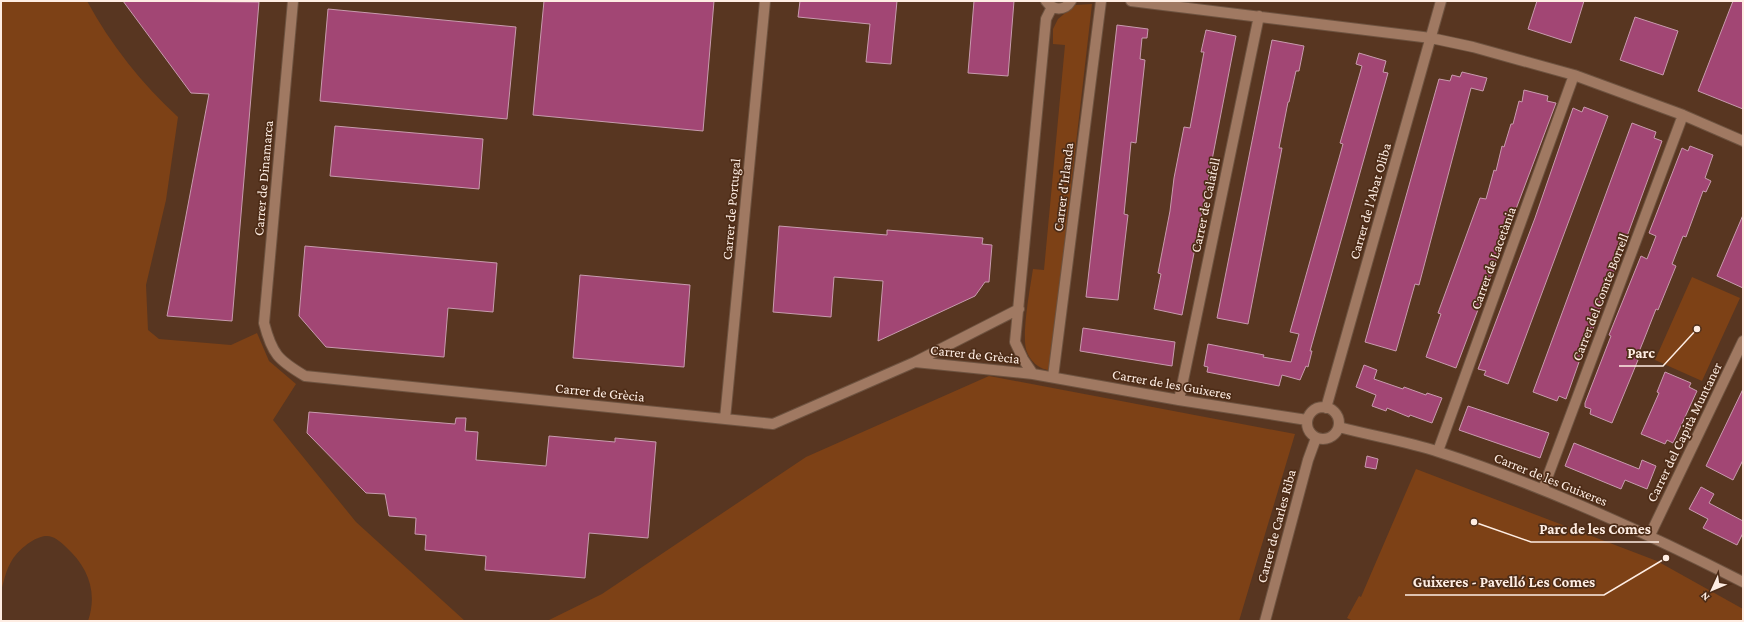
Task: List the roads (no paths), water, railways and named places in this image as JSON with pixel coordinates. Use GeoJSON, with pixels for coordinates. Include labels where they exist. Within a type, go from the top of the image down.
{"type":"FeatureCollection","features":[{"type":"Feature","properties":{"kind":"street","name":"Carrer de Dinamarca"},"geometry":{"type":"LineString","coordinates":[[277,355],[270,343],[264,323],[293,1]]}},
{"type":"Feature","properties":{"kind":"street","name":"Carrer de Portugal"},"geometry":{"type":"LineString","coordinates":[[725,419],[765,1]]}},
{"type":"Feature","properties":{"kind":"street"},"geometry":{"type":"LineString","coordinates":[[1033,374],[1023,359],[1016,342],[1046,19],[1049,4],[1062,8],[1068,6],[1071,1]]}},
{"type":"Feature","properties":{"kind":"street","name":"Carrer d'Irlanda"},"geometry":{"type":"LineString","coordinates":[[1053,377],[1101,1]]}},
{"type":"Feature","properties":{"kind":"street"},"geometry":{"type":"LineString","coordinates":[[1132,1],[1431,38],[1474,47],[1574,74],[1683,115],[1743,141]]}},
{"type":"Feature","properties":{"kind":"street","name":"Carrer de l'Abat Oliba"},"geometry":{"type":"LineString","coordinates":[[1326,408],[1441,1]]}},
{"type":"Feature","properties":{"kind":"street","name":"Carrer de Calafell"},"geometry":{"type":"LineString","coordinates":[[1179,400],[1258,16]]}},
{"type":"Feature","properties":{"kind":"street","name":"Carrer de Lacetània"},"geometry":{"type":"LineString","coordinates":[[1438,451],[1574,74]]}},
{"type":"Feature","properties":{"kind":"street","name":"Carrer del Comte Borrell"},"geometry":{"type":"LineString","coordinates":[[1543,488],[1683,115]]}},
{"type":"Feature","properties":{"kind":"street","name":"Carrer de Grècia"},"geometry":{"type":"LineString","coordinates":[[277,355],[288,366],[306,376],[773,424],[915,362],[1018,309]]}},
{"type":"Feature","properties":{"kind":"street","name":"Carrer del Capità Muntaner"},"geometry":{"type":"LineString","coordinates":[[1650,535],[1743,342]]}},
{"type":"Feature","properties":{"kind":"street","name":"Carrer de Grècia"},"geometry":{"type":"LineString","coordinates":[[915,362],[1033,374]]}},
{"type":"Feature","properties":{"kind":"street","name":"Carrer de les Guixeres"},"geometry":{"type":"LineString","coordinates":[[1033,374],[1179,400],[1307,420]]}},
{"type":"Feature","properties":{"kind":"street"},"geometry":{"type":"LineString","coordinates":[[1318,408],[1326,408],[1337,415],[1339,426],[1335,434],[1322,440],[1316,438],[1308,430],[1307,420],[1313,411],[1318,408]]}},
{"type":"Feature","properties":{"kind":"street","name":"Carrer de les Guixeres"},"geometry":{"type":"LineString","coordinates":[[1339,426],[1438,451],[1543,488],[1650,535],[1743,582]]}},
{"type":"Feature","properties":{"kind":"street","name":"Carrer de Carles Riba"},"geometry":{"type":"LineString","coordinates":[[1265,621],[1308,460],[1316,438]]}},
{"type":"Feature","properties":{"kind":"place","name":"Parc"},"geometry":{"type":"Point","coordinates":[1697,329]}},
{"type":"Feature","properties":{"kind":"place","name":"Parc de les Comes"},"geometry":{"type":"Point","coordinates":[1474,522]}},
{"type":"Feature","properties":{"kind":"place","name":"Guixeres - Pavelló Les Comes"},"geometry":{"type":"Point","coordinates":[1666,558]}}]}
